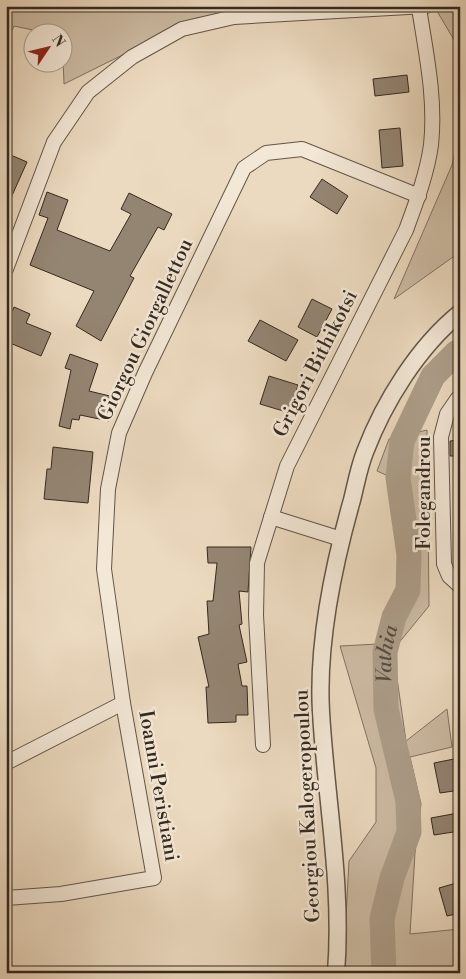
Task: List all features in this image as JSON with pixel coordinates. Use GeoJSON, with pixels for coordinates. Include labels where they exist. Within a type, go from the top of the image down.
{"type":"FeatureCollection","features":[{"type":"Feature","properties":{"kind":"street","name":"Grigori Bithikotsi"},"geometry":{"type":"LineString","coordinates":[[263,745],[256,615],[257,563],[287,466],[406,230],[418,196],[431,145],[432,93],[423,7]]}},
{"type":"Feature","properties":{"kind":"street"},"geometry":{"type":"LineString","coordinates":[[6,268],[54,142],[88,92],[132,57],[182,30],[234,16],[423,7]]}},
{"type":"Feature","properties":{"kind":"street","name":"Giorgou Giorgallettou"},"geometry":{"type":"LineString","coordinates":[[123,703],[104,569],[108,489],[119,433],[145,373],[244,168],[266,153],[302,149],[418,196]]}},
{"type":"Feature","properties":{"kind":"street","name":"Georgiou Kalogeropoulou"},"geometry":{"type":"LineString","coordinates":[[336,973],[338,890],[321,711],[324,633],[341,539],[364,452],[388,402],[417,359],[448,322],[460,313]]}},
{"type":"Feature","properties":{"kind":"street","name":"Folegandrou"},"geometry":{"type":"LineString","coordinates":[[458,398],[447,414],[441,437],[444,564],[449,576],[460,586]]}},
{"type":"Feature","properties":{"kind":"street"},"geometry":{"type":"LineString","coordinates":[[271,517],[341,539]]}},
{"type":"Feature","properties":{"kind":"street"},"geometry":{"type":"LineString","coordinates":[[6,763],[123,703]]}},
{"type":"Feature","properties":{"kind":"street","name":"Ioanni Peristiani"},"geometry":{"type":"LineString","coordinates":[[6,898],[61,894],[154,878],[132,740],[123,703]]}},
{"type":"Feature","properties":{"kind":"shaded area"},"geometry":{"type":"Polygon","coordinates":[[[6,6],[360,6],[197,18],[64,84],[64,72],[72,72],[72,22],[22,22],[22,28],[14,26],[6,43],[6,6]]]}},
{"type":"Feature","properties":{"kind":"shaded area"},"geometry":{"type":"Polygon","coordinates":[[[434,6],[460,6],[460,50],[434,6]]]}},
{"type":"Feature","properties":{"kind":"shaded area"},"geometry":{"type":"Polygon","coordinates":[[[460,130],[460,252],[394,299],[452,165],[460,130]]]}},
{"type":"Feature","properties":{"kind":"shaded area"},"geometry":{"type":"Polygon","coordinates":[[[427,430],[429,606],[393,650],[406,741],[447,709],[452,747],[410,757],[421,804],[415,853],[410,934],[460,929],[460,973],[343,973],[349,861],[376,822],[376,768],[340,646],[378,644],[398,584],[406,484],[377,471],[389,439],[427,430]]]}},
{"type":"Feature","properties":{"kind":"building"},"geometry":{"type":"Polygon","coordinates":[[[407,75],[409,92],[375,96],[373,79],[407,75]]]}},
{"type":"Feature","properties":{"kind":"building"},"geometry":{"type":"Polygon","coordinates":[[[400,128],[403,166],[382,168],[379,130],[400,128]]]}},
{"type":"Feature","properties":{"kind":"building"},"geometry":{"type":"Polygon","coordinates":[[[6,153],[27,162],[6,209],[6,153]]]}},
{"type":"Feature","properties":{"kind":"building"},"geometry":{"type":"Polygon","coordinates":[[[322,179],[348,196],[337,214],[310,197],[322,179]]]}},
{"type":"Feature","properties":{"kind":"building"},"geometry":{"type":"Polygon","coordinates":[[[47,192],[68,200],[57,230],[110,251],[131,214],[121,209],[129,193],[172,214],[164,230],[158,227],[130,276],[134,278],[101,341],[76,326],[94,291],[30,265],[48,218],[39,215],[47,192]]]}},
{"type":"Feature","properties":{"kind":"building"},"geometry":{"type":"Polygon","coordinates":[[[312,299],[332,309],[317,337],[298,327],[312,299]]]}},
{"type":"Feature","properties":{"kind":"building"},"geometry":{"type":"Polygon","coordinates":[[[14,307],[30,314],[26,323],[51,333],[41,356],[10,343],[12,337],[6,335],[6,327],[14,307]]]}},
{"type":"Feature","properties":{"kind":"building"},"geometry":{"type":"Polygon","coordinates":[[[260,320],[298,340],[286,361],[248,341],[260,320]]]}},
{"type":"Feature","properties":{"kind":"building"},"geometry":{"type":"Polygon","coordinates":[[[70,354],[98,364],[89,391],[114,397],[109,421],[80,415],[79,420],[72,419],[70,429],[59,426],[71,370],[65,368],[70,354]]]}},
{"type":"Feature","properties":{"kind":"building"},"geometry":{"type":"Polygon","coordinates":[[[269,376],[298,385],[290,413],[260,404],[269,376]]]}},
{"type":"Feature","properties":{"kind":"building"},"geometry":{"type":"Polygon","coordinates":[[[460,440],[460,456],[450,456],[450,441],[460,440]]]}},
{"type":"Feature","properties":{"kind":"building"},"geometry":{"type":"Polygon","coordinates":[[[53,447],[93,452],[88,503],[44,499],[47,469],[51,469],[53,447]]]}},
{"type":"Feature","properties":{"kind":"building"},"geometry":{"type":"Polygon","coordinates":[[[207,547],[251,547],[248,592],[239,591],[242,624],[239,625],[247,662],[238,664],[242,686],[247,686],[248,715],[236,715],[236,722],[208,723],[206,687],[209,687],[198,637],[209,634],[207,601],[213,601],[217,563],[208,563],[207,547]]]}},
{"type":"Feature","properties":{"kind":"building"},"geometry":{"type":"Polygon","coordinates":[[[454,759],[460,790],[440,793],[434,763],[454,759]]]}},
{"type":"Feature","properties":{"kind":"building"},"geometry":{"type":"Polygon","coordinates":[[[458,813],[460,831],[434,835],[431,818],[458,813]]]}},
{"type":"Feature","properties":{"kind":"building"},"geometry":{"type":"Polygon","coordinates":[[[460,882],[460,913],[447,916],[439,888],[460,882]]]}},
{"type":"Feature","properties":{"kind":"waterway","name":"Vathia"},"geometry":{"type":"LineString","coordinates":[[384,973],[382,919],[392,878],[409,832],[408,801],[386,709],[385,652],[394,617],[408,590],[409,555],[398,478],[402,441],[433,376],[456,353],[460,352]]}}]}
